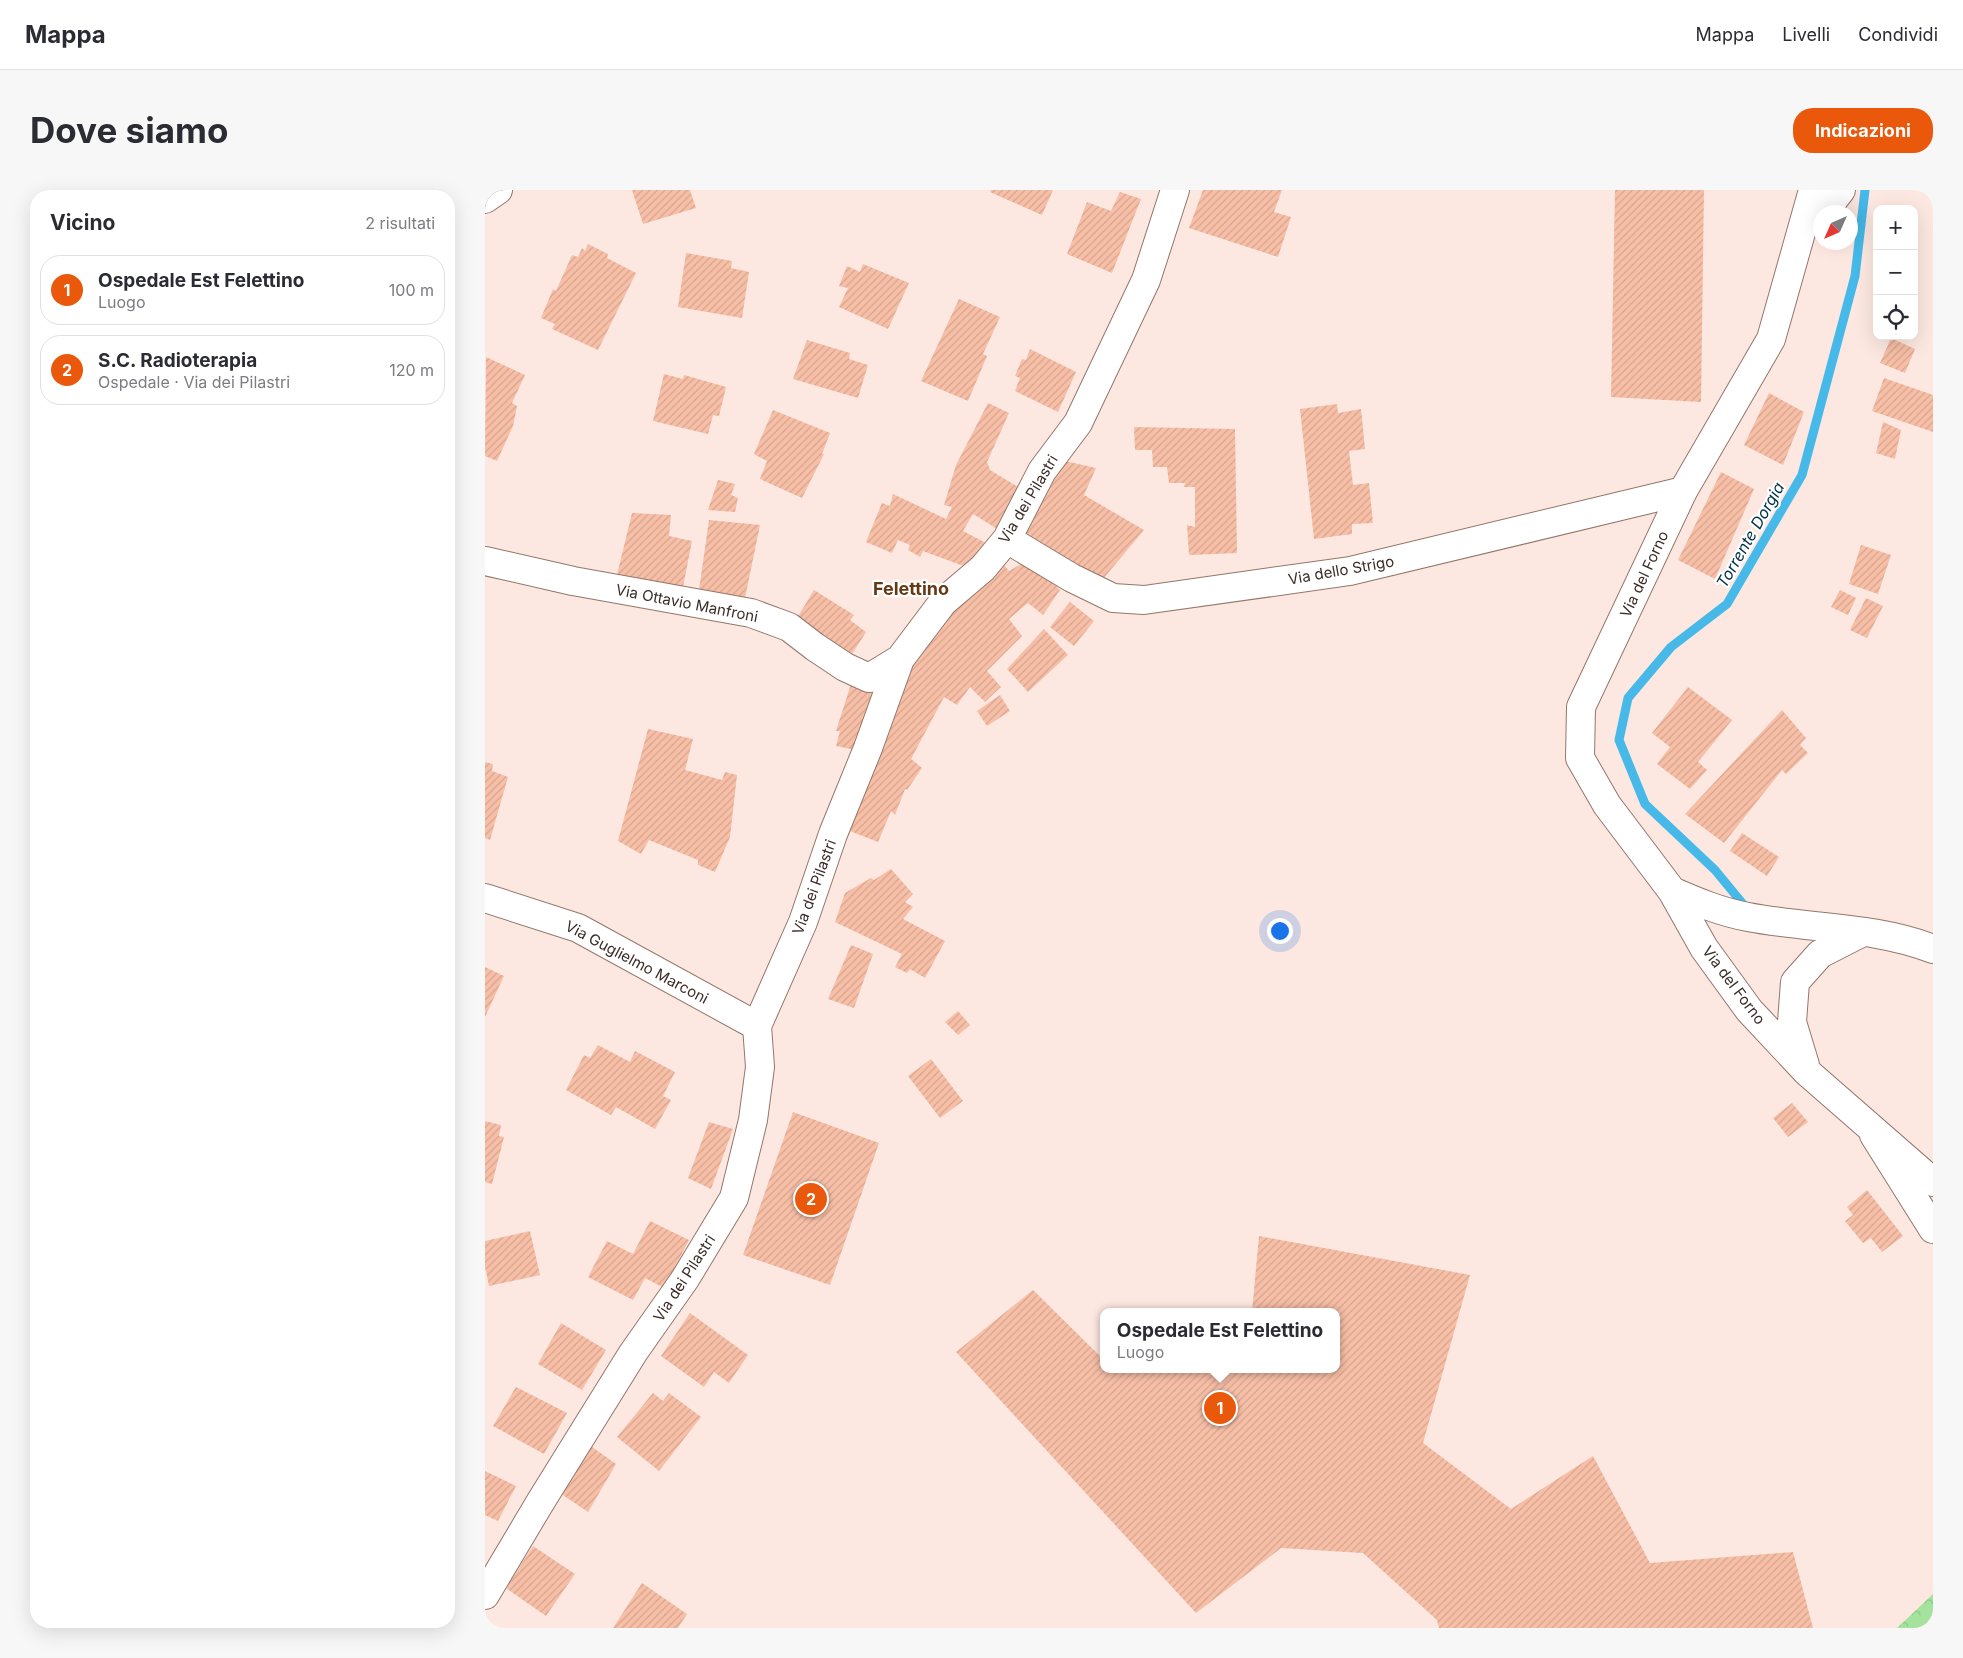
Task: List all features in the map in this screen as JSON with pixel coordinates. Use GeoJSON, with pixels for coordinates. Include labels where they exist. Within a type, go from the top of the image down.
{"type":"FeatureCollection","features":[{"type":"Feature","properties":{"kind":"street"},"geometry":{"type":"LineString","coordinates":[[485,199],[497,190]]}},
{"type":"Feature","properties":{"kind":"street","name":"Via dei Pilastri"},"geometry":{"type":"LineString","coordinates":[[485,1595],[633,1353],[685,1279],[734,1198],[753,1120],[760,1067],[757,1026],[803,922],[833,834],[868,748],[900,659],[943,602],[983,568],[1007,539],[1042,471],[1078,423],[1146,280],[1175,190]]}},
{"type":"Feature","properties":{"kind":"street","name":"Via del Forno"},"geometry":{"type":"LineString","coordinates":[[1813,190],[1771,339],[1683,491],[1581,707],[1580,758],[1607,805],[1672,891],[1704,948],[1749,1010],[1807,1072],[1933,1182]]}},
{"type":"Feature","properties":{"kind":"street"},"geometry":{"type":"LineString","coordinates":[[1829,205],[1841,190]]}},
{"type":"Feature","properties":{"kind":"street","name":"Via del Forno"},"geometry":{"type":"LineString","coordinates":[[1796,250],[1813,228]]}},
{"type":"Feature","properties":{"kind":"street","name":"Via dello Strigo"},"geometry":{"type":"LineString","coordinates":[[1007,539],[1072,578],[1113,598],[1144,600],[1350,571],[1683,491]]}},
{"type":"Feature","properties":{"kind":"street","name":"Via Ottavio Manfroni"},"geometry":{"type":"LineString","coordinates":[[485,561],[573,581],[751,613],[789,627],[845,667],[869,678],[900,659]]}},
{"type":"Feature","properties":{"kind":"street","name":"Via del Forno"},"geometry":{"type":"LineString","coordinates":[[1672,891],[1707,907],[1748,917],[1911,940],[1933,949]]}},
{"type":"Feature","properties":{"kind":"street","name":"Via Guglielmo Marconi"},"geometry":{"type":"LineString","coordinates":[[485,898],[578,928],[757,1026]]}},
{"type":"Feature","properties":{"kind":"street"},"geometry":{"type":"LineString","coordinates":[[1807,1072],[1792,1022],[1795,982],[1820,954],[1863,932]]}},
{"type":"Feature","properties":{"kind":"street"},"geometry":{"type":"LineString","coordinates":[[1868,1125],[1933,1229]]}},
{"type":"Feature","properties":{"kind":"green space"},"geometry":{"type":"Polygon","coordinates":[[[1933,1594],[1933,1628],[1897,1628],[1933,1594]]]}},
{"type":"Feature","properties":{"kind":"building"},"geometry":{"type":"Polygon","coordinates":[[[632,190],[690,190],[696,208],[643,224],[632,190]]]}},
{"type":"Feature","properties":{"kind":"building"},"geometry":{"type":"Polygon","coordinates":[[[991,190],[1053,190],[1042,215],[990,192],[991,190]]]}},
{"type":"Feature","properties":{"kind":"building"},"geometry":{"type":"Polygon","coordinates":[[[1203,190],[1282,190],[1274,212],[1291,217],[1278,257],[1189,228],[1203,190]]]}},
{"type":"Feature","properties":{"kind":"building"},"geometry":{"type":"Polygon","coordinates":[[[1615,190],[1704,190],[1701,402],[1611,397],[1615,190]]]}},
{"type":"Feature","properties":{"kind":"building"},"geometry":{"type":"Polygon","coordinates":[[[1120,192],[1141,199],[1112,273],[1067,254],[1087,202],[1111,211],[1120,192]]]}},
{"type":"Feature","properties":{"kind":"building"},"geometry":{"type":"Polygon","coordinates":[[[588,244],[608,254],[607,258],[636,273],[598,350],[552,329],[555,324],[541,318],[553,289],[556,291],[572,255],[578,257],[582,248],[585,251],[588,244]]]}},
{"type":"Feature","properties":{"kind":"building"},"geometry":{"type":"Polygon","coordinates":[[[686,253],[732,261],[731,268],[749,272],[742,318],[678,307],[686,253]]]}},
{"type":"Feature","properties":{"kind":"building"},"geometry":{"type":"Polygon","coordinates":[[[863,264],[909,283],[888,329],[839,307],[848,288],[839,286],[847,266],[860,272],[863,264]]]}},
{"type":"Feature","properties":{"kind":"building"},"geometry":{"type":"Polygon","coordinates":[[[959,299],[1000,317],[983,354],[987,356],[968,401],[921,381],[959,299]]]}},
{"type":"Feature","properties":{"kind":"building"},"geometry":{"type":"Polygon","coordinates":[[[807,340],[850,353],[849,359],[868,365],[858,398],[793,379],[807,340]]]}},
{"type":"Feature","properties":{"kind":"building"},"geometry":{"type":"Polygon","coordinates":[[[1890,340],[1895,340],[1915,349],[1905,373],[1880,363],[1890,340]]]}},
{"type":"Feature","properties":{"kind":"building"},"geometry":{"type":"Polygon","coordinates":[[[1030,349],[1076,372],[1058,412],[1015,391],[1020,378],[1015,376],[1022,359],[1026,360],[1030,349]]]}},
{"type":"Feature","properties":{"kind":"building"},"geometry":{"type":"Polygon","coordinates":[[[486,357],[525,375],[512,403],[517,406],[513,426],[497,461],[485,456],[486,357]]]}},
{"type":"Feature","properties":{"kind":"building"},"geometry":{"type":"Polygon","coordinates":[[[664,374],[683,379],[684,375],[726,387],[719,416],[713,415],[708,434],[653,421],[664,374]]]}},
{"type":"Feature","properties":{"kind":"building"},"geometry":{"type":"Polygon","coordinates":[[[1884,378],[1933,395],[1933,432],[1872,411],[1884,378]]]}},
{"type":"Feature","properties":{"kind":"building"},"geometry":{"type":"Polygon","coordinates":[[[1769,393],[1804,412],[1783,465],[1744,445],[1769,393]]]}},
{"type":"Feature","properties":{"kind":"building"},"geometry":{"type":"Polygon","coordinates":[[[988,403],[1009,413],[987,462],[990,470],[1023,490],[999,530],[973,514],[963,531],[986,543],[969,568],[923,551],[920,557],[908,550],[910,545],[898,540],[892,553],[866,542],[882,503],[890,506],[893,494],[946,519],[952,507],[944,505],[956,465],[988,403]]]}},
{"type":"Feature","properties":{"kind":"building"},"geometry":{"type":"Polygon","coordinates":[[[1337,404],[1338,413],[1361,409],[1365,449],[1349,451],[1353,485],[1369,483],[1373,523],[1352,524],[1352,534],[1314,539],[1300,409],[1337,404]]]}},
{"type":"Feature","properties":{"kind":"building"},"geometry":{"type":"Polygon","coordinates":[[[773,410],[830,433],[822,454],[824,454],[802,498],[760,479],[767,461],[754,454],[773,410]]]}},
{"type":"Feature","properties":{"kind":"building"},"geometry":{"type":"Polygon","coordinates":[[[1883,422],[1901,430],[1895,459],[1876,453],[1883,422]]]}},
{"type":"Feature","properties":{"kind":"building"},"geometry":{"type":"Polygon","coordinates":[[[1134,427],[1235,429],[1237,553],[1189,555],[1187,525],[1195,527],[1195,487],[1184,487],[1185,483],[1169,483],[1167,467],[1153,467],[1152,450],[1135,450],[1134,427]]]}},
{"type":"Feature","properties":{"kind":"building"},"geometry":{"type":"Polygon","coordinates":[[[1056,459],[1096,468],[1084,495],[1144,530],[1103,579],[1020,533],[1056,459]]]}},
{"type":"Feature","properties":{"kind":"building"},"geometry":{"type":"Polygon","coordinates":[[[1721,472],[1754,489],[1715,579],[1678,560],[1721,472]]]}},
{"type":"Feature","properties":{"kind":"building"},"geometry":{"type":"Polygon","coordinates":[[[718,480],[735,484],[731,495],[738,498],[735,512],[708,510],[718,480]]]}},
{"type":"Feature","properties":{"kind":"building"},"geometry":{"type":"Polygon","coordinates":[[[632,513],[671,515],[669,536],[692,541],[683,587],[616,579],[632,513]]]}},
{"type":"Feature","properties":{"kind":"building"},"geometry":{"type":"Polygon","coordinates":[[[709,520],[760,525],[745,598],[699,590],[709,520]]]}},
{"type":"Feature","properties":{"kind":"building"},"geometry":{"type":"Polygon","coordinates":[[[1861,545],[1891,555],[1878,594],[1849,584],[1861,545]]]}},
{"type":"Feature","properties":{"kind":"building"},"geometry":{"type":"Polygon","coordinates":[[[1030,559],[1060,590],[1043,615],[1028,603],[1009,619],[1022,636],[987,671],[1001,687],[985,702],[970,687],[957,705],[944,697],[911,759],[922,768],[907,790],[905,789],[895,815],[891,811],[878,842],[842,828],[918,641],[1003,564],[1009,571],[1030,559]]]}},
{"type":"Feature","properties":{"kind":"building"},"geometry":{"type":"Polygon","coordinates":[[[814,590],[854,615],[850,620],[866,632],[849,659],[794,623],[814,590]]]}},
{"type":"Feature","properties":{"kind":"building"},"geometry":{"type":"Polygon","coordinates":[[[1840,590],[1856,598],[1848,615],[1831,607],[1840,590]]]}},
{"type":"Feature","properties":{"kind":"building"},"geometry":{"type":"Polygon","coordinates":[[[1866,598],[1883,606],[1867,638],[1850,630],[1866,598]]]}},
{"type":"Feature","properties":{"kind":"building"},"geometry":{"type":"Polygon","coordinates":[[[1070,602],[1094,621],[1074,646],[1050,627],[1070,602]]]}},
{"type":"Feature","properties":{"kind":"building"},"geometry":{"type":"Polygon","coordinates":[[[1044,629],[1068,655],[1028,692],[1007,669],[1044,629]]]}},
{"type":"Feature","properties":{"kind":"building"},"geometry":{"type":"Polygon","coordinates":[[[851,684],[880,693],[855,750],[836,746],[840,731],[836,731],[851,684]]]}},
{"type":"Feature","properties":{"kind":"building"},"geometry":{"type":"Polygon","coordinates":[[[1688,687],[1732,720],[1698,762],[1707,770],[1690,789],[1657,764],[1670,747],[1652,733],[1688,687]]]}},
{"type":"Feature","properties":{"kind":"building"},"geometry":{"type":"Polygon","coordinates":[[[1000,695],[1010,711],[987,726],[977,711],[1000,695]]]}},
{"type":"Feature","properties":{"kind":"building"},"geometry":{"type":"Polygon","coordinates":[[[1782,710],[1806,738],[1800,745],[1808,753],[1786,774],[1782,770],[1724,843],[1685,814],[1782,710]]]}},
{"type":"Feature","properties":{"kind":"building"},"geometry":{"type":"Polygon","coordinates":[[[648,729],[693,739],[685,770],[722,780],[725,772],[737,775],[730,837],[715,872],[698,865],[698,860],[649,840],[641,854],[618,841],[648,729]]]}},
{"type":"Feature","properties":{"kind":"building"},"geometry":{"type":"Polygon","coordinates":[[[485,762],[493,764],[492,771],[508,777],[490,840],[485,838],[485,762]]]}},
{"type":"Feature","properties":{"kind":"building"},"geometry":{"type":"Polygon","coordinates":[[[1742,833],[1779,857],[1767,876],[1730,851],[1742,833]]]}},
{"type":"Feature","properties":{"kind":"building"},"geometry":{"type":"Polygon","coordinates":[[[891,869],[913,894],[905,902],[913,907],[903,919],[945,941],[925,978],[910,969],[907,973],[895,967],[902,954],[835,922],[845,893],[871,878],[874,880],[891,869]]]}},
{"type":"Feature","properties":{"kind":"building"},"geometry":{"type":"Polygon","coordinates":[[[851,945],[873,954],[854,1008],[828,999],[851,945]]]}},
{"type":"Feature","properties":{"kind":"building"},"geometry":{"type":"Polygon","coordinates":[[[485,967],[504,976],[485,1017],[485,967]]]}},
{"type":"Feature","properties":{"kind":"building"},"geometry":{"type":"Polygon","coordinates":[[[958,1011],[970,1025],[958,1035],[945,1022],[958,1011]]]}},
{"type":"Feature","properties":{"kind":"building"},"geometry":{"type":"Polygon","coordinates":[[[598,1045],[630,1062],[635,1051],[675,1072],[663,1096],[671,1100],[655,1129],[616,1107],[611,1115],[566,1090],[584,1055],[590,1058],[598,1045]]]}},
{"type":"Feature","properties":{"kind":"building"},"geometry":{"type":"Polygon","coordinates":[[[931,1059],[963,1101],[940,1118],[908,1076],[931,1059]]]}},
{"type":"Feature","properties":{"kind":"building"},"geometry":{"type":"Polygon","coordinates":[[[1792,1103],[1808,1122],[1788,1137],[1773,1118],[1792,1103]]]}},
{"type":"Feature","properties":{"kind":"building"},"geometry":{"type":"Polygon","coordinates":[[[793,1112],[879,1143],[830,1285],[743,1255],[793,1112]]]}},
{"type":"Feature","properties":{"kind":"building"},"geometry":{"type":"Polygon","coordinates":[[[485,1121],[501,1125],[499,1136],[504,1137],[492,1184],[485,1182],[485,1121]]]}},
{"type":"Feature","properties":{"kind":"building"},"geometry":{"type":"Polygon","coordinates":[[[709,1122],[733,1129],[711,1189],[688,1178],[709,1122]]]}},
{"type":"Feature","properties":{"kind":"building"},"geometry":{"type":"Polygon","coordinates":[[[1867,1190],[1903,1236],[1882,1252],[1871,1238],[1863,1243],[1845,1221],[1853,1215],[1847,1207],[1867,1190]]]}},
{"type":"Feature","properties":{"kind":"building"},"geometry":{"type":"Polygon","coordinates":[[[650,1221],[689,1240],[664,1288],[645,1278],[633,1300],[588,1277],[607,1241],[633,1254],[650,1221]]]}},
{"type":"Feature","properties":{"kind":"building"},"geometry":{"type":"Polygon","coordinates":[[[530,1231],[540,1275],[489,1286],[485,1267],[485,1241],[530,1231]]]}},
{"type":"Feature","properties":{"kind":"building"},"geometry":{"type":"Polygon","coordinates":[[[1259,1236],[1470,1275],[1423,1443],[1511,1509],[1593,1456],[1650,1563],[1793,1552],[1813,1628],[1439,1628],[1437,1620],[1363,1553],[1281,1548],[1196,1613],[956,1352],[1033,1290],[1100,1356],[1100,1373],[1340,1373],[1340,1308],[1252,1308],[1259,1236]]]}},
{"type":"Feature","properties":{"kind":"building"},"geometry":{"type":"Polygon","coordinates":[[[690,1313],[748,1355],[729,1383],[714,1372],[704,1387],[661,1356],[690,1313]]]}},
{"type":"Feature","properties":{"kind":"building"},"geometry":{"type":"Polygon","coordinates":[[[561,1323],[606,1350],[582,1390],[538,1364],[561,1323]]]}},
{"type":"Feature","properties":{"kind":"building"},"geometry":{"type":"Polygon","coordinates":[[[516,1387],[567,1413],[544,1454],[493,1426],[516,1387]]]}},
{"type":"Feature","properties":{"kind":"building"},"geometry":{"type":"Polygon","coordinates":[[[653,1393],[663,1401],[669,1393],[701,1417],[659,1471],[617,1437],[653,1393]]]}},
{"type":"Feature","properties":{"kind":"building"},"geometry":{"type":"Polygon","coordinates":[[[585,1442],[616,1464],[588,1512],[554,1489],[585,1442]]]}},
{"type":"Feature","properties":{"kind":"building"},"geometry":{"type":"Polygon","coordinates":[[[485,1471],[516,1486],[498,1521],[485,1515],[485,1471]]]}},
{"type":"Feature","properties":{"kind":"building"},"geometry":{"type":"Polygon","coordinates":[[[533,1546],[575,1574],[546,1616],[506,1588],[533,1546]]]}},
{"type":"Feature","properties":{"kind":"building"},"geometry":{"type":"Polygon","coordinates":[[[642,1583],[687,1614],[678,1628],[613,1628],[642,1583]]]}},
{"type":"Feature","properties":{"kind":"waterway","name":"Torrente Dorgia"},"geometry":{"type":"LineString","coordinates":[[1743,904],[1715,870],[1645,804],[1619,740],[1628,698],[1671,647],[1727,604],[1802,475],[1855,276],[1865,190]]}},
{"type":"Feature","properties":{"kind":"place","name":"S.C. Radioterapia"},"geometry":{"type":"Point","coordinates":[811,1199]}},
{"type":"Feature","properties":{"kind":"place","name":"Ospedale Est Felettino"},"geometry":{"type":"Point","coordinates":[1220,1408]}},
{"type":"Feature","properties":{"kind":"district","name":"Felettino"},"geometry":{"type":"Point","coordinates":[911,588]}}]}
